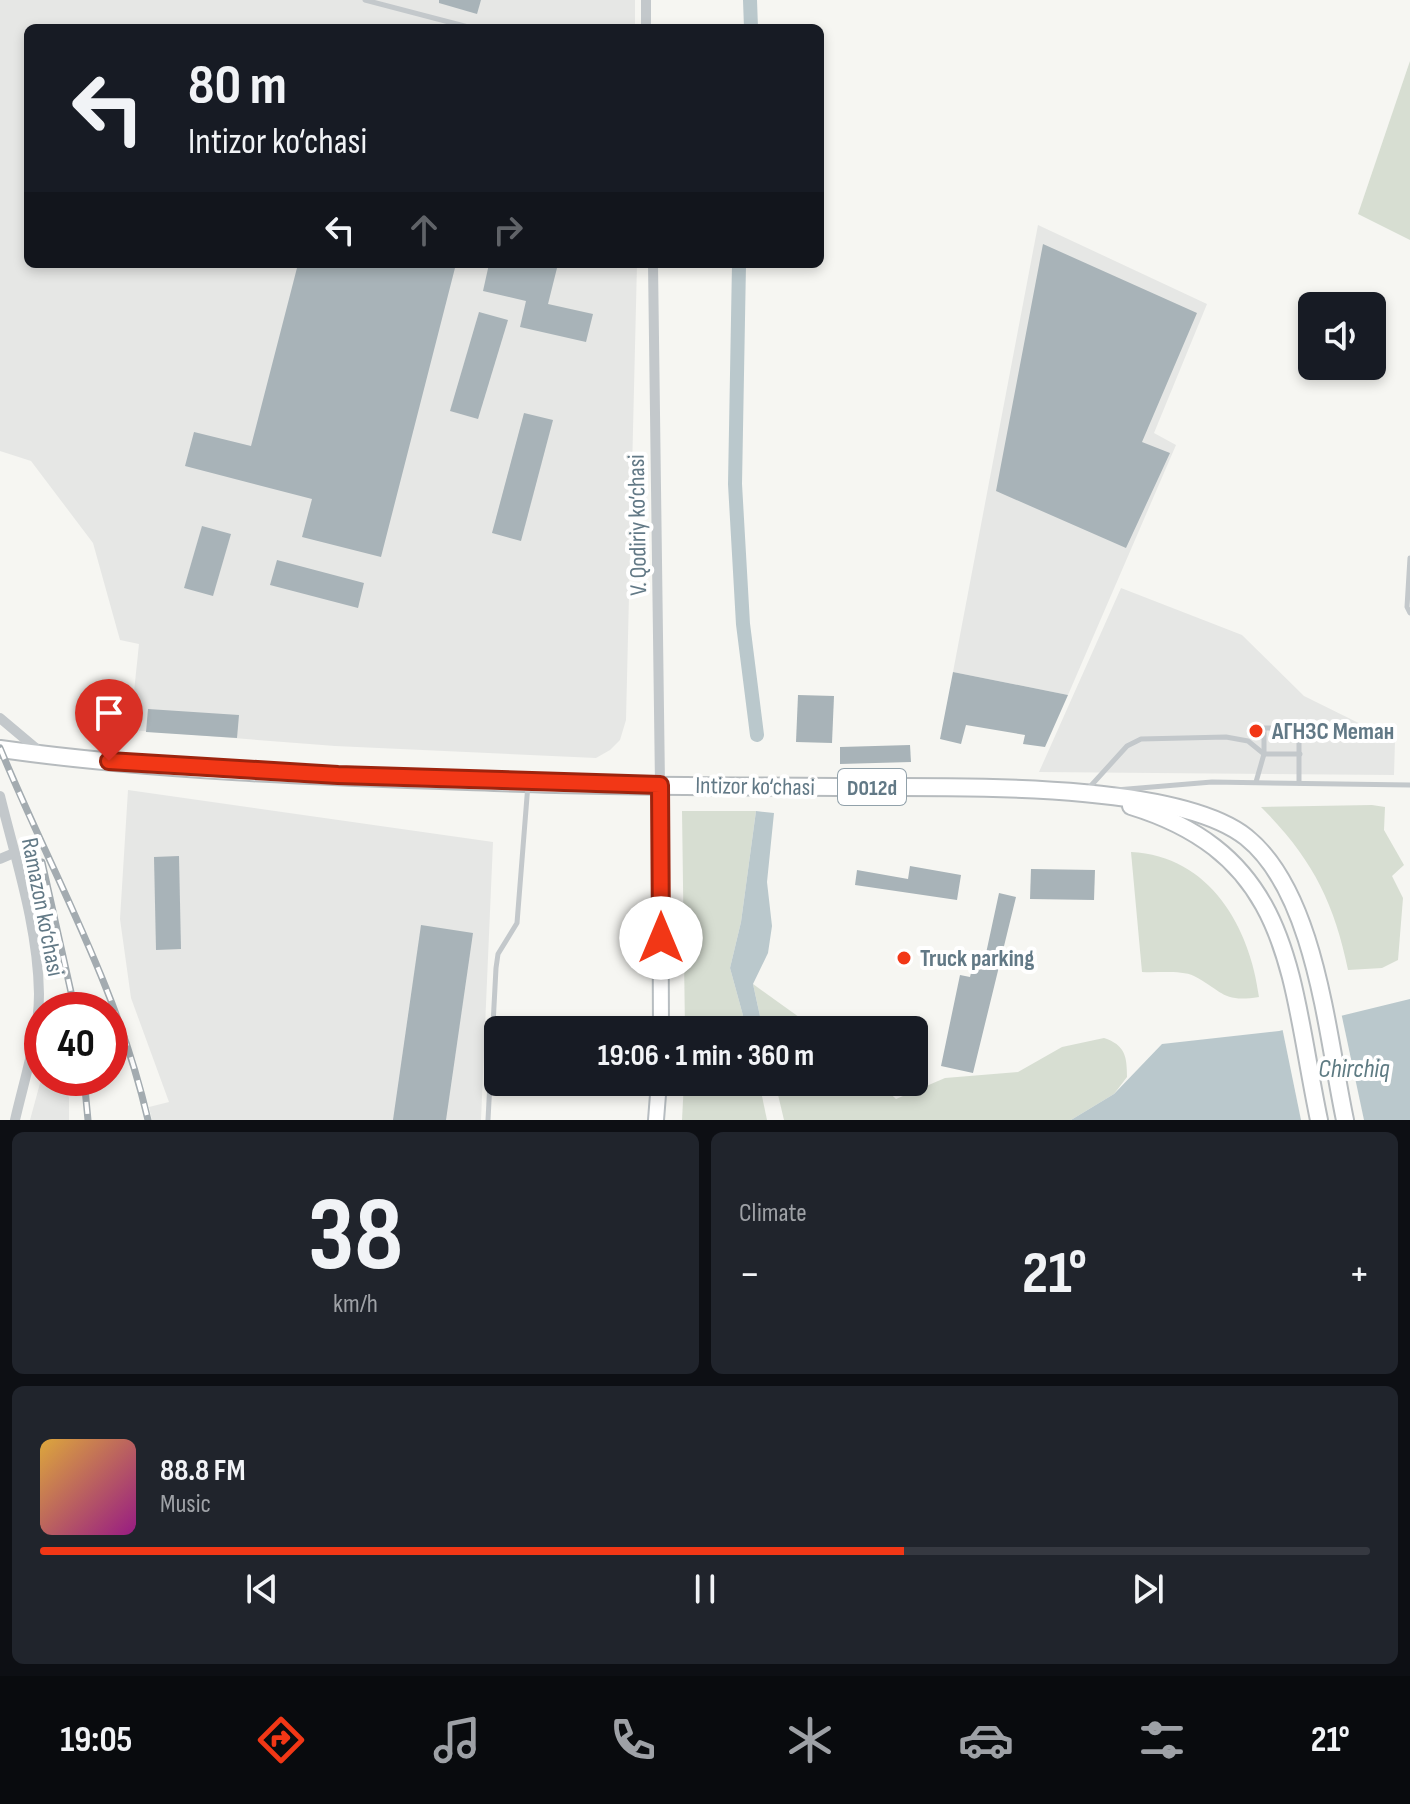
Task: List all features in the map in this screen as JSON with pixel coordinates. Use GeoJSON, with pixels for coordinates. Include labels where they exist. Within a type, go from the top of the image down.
{"type":"FeatureCollection","features":[{"type":"Feature","properties":{"kind":"main road","name":"Intizor ko‘chasi"},"geometry":{"type":"LineString","coordinates":[[0,749],[189,767],[528,783],[952,788],[1083,795]]}},
{"type":"Feature","properties":{"kind":"main road","name":"D012d"},"geometry":{"type":"LineString","coordinates":[[1083,795],[1180,807],[1226,825],[1250,840],[1276,871],[1297,907],[1345,1120]]}},
{"type":"Feature","properties":{"kind":"main road","name":"D012d"},"geometry":{"type":"LineString","coordinates":[[1083,795],[1179,823],[1229,857],[1256,889],[1271,913],[1319,1120]]}},
{"type":"Feature","properties":{"kind":"street"},"geometry":{"type":"LineString","coordinates":[[646,0],[646,24]]}},
{"type":"Feature","properties":{"kind":"street","name":"V. Qodiriy ko‘chasi"},"geometry":{"type":"LineString","coordinates":[[653,268],[660,785]]}},
{"type":"Feature","properties":{"kind":"street"},"geometry":{"type":"LineString","coordinates":[[0,718],[44,755]]}},
{"type":"Feature","properties":{"kind":"street"},"geometry":{"type":"LineString","coordinates":[[660,785],[661,1016]]}},
{"type":"Feature","properties":{"kind":"street","name":"Ramazon ko‘chasi"},"geometry":{"type":"LineString","coordinates":[[0,796],[33,934],[39,994],[38,1015],[15,1120]]}},
{"type":"Feature","properties":{"kind":"street"},"geometry":{"type":"LineString","coordinates":[[0,859],[14,853]]}},
{"type":"Feature","properties":{"kind":"street"},"geometry":{"type":"LineString","coordinates":[[656,1120],[658,1096]]}},
{"type":"Feature","properties":{"kind":"lane"},"geometry":{"type":"LineString","coordinates":[[365,0],[457,24]]}},
{"type":"Feature","properties":{"kind":"lane"},"geometry":{"type":"LineString","coordinates":[[1410,558],[1407,607],[1410,613]]}},
{"type":"Feature","properties":{"kind":"lane"},"geometry":{"type":"LineString","coordinates":[[1256,782],[1264,754],[1264,728],[1299,728],[1299,783]]}},
{"type":"Feature","properties":{"kind":"lane"},"geometry":{"type":"LineString","coordinates":[[1083,795],[1127,746],[1141,739],[1226,737],[1248,741],[1264,754],[1300,754]]}},
{"type":"Feature","properties":{"kind":"lane","name":"Intizor ko‘chasi"},"geometry":{"type":"LineString","coordinates":[[1083,795],[1149,784],[1256,782],[1408,785],[1410,776]]}},
{"type":"Feature","properties":{"kind":"lane"},"geometry":{"type":"LineString","coordinates":[[488,1120],[496,968],[498,954],[517,923],[528,783]]}},
{"type":"Feature","properties":{"kind":"shaded area"},"geometry":{"type":"Polygon","coordinates":[[[0,0],[635,0],[635,24],[24,24],[24,268],[637,268],[626,720],[620,740],[610,750],[596,758],[335,746],[130,730],[139,644],[120,640],[93,543],[31,461],[0,451],[0,0]]]}},
{"type":"Feature","properties":{"kind":"shaded area"},"geometry":{"type":"Polygon","coordinates":[[[1410,61],[1410,240],[1358,214],[1410,61]]]}},
{"type":"Feature","properties":{"kind":"shaded area"},"geometry":{"type":"Polygon","coordinates":[[[1038,225],[1207,304],[1154,433],[1176,445],[1068,695],[953,672],[1038,225]]]}},
{"type":"Feature","properties":{"kind":"shaded area"},"geometry":{"type":"Polygon","coordinates":[[[1121,588],[1242,635],[1304,696],[1395,741],[1394,775],[1039,772],[1121,588]]]}},
{"type":"Feature","properties":{"kind":"shaded area"},"geometry":{"type":"Polygon","coordinates":[[[128,790],[493,842],[481,1120],[152,1120],[149,1107],[169,1102],[131,998],[120,919],[128,790]]]}},
{"type":"Feature","properties":{"kind":"shaded area"},"geometry":{"type":"Polygon","coordinates":[[[1261,807],[1385,807],[1384,830],[1404,865],[1392,876],[1403,898],[1398,960],[1382,968],[1348,970],[1336,922],[1318,881],[1294,844],[1261,807]]]}},
{"type":"Feature","properties":{"kind":"shaded area"},"geometry":{"type":"Polygon","coordinates":[[[682,811],[756,811],[741,922],[730,968],[743,1016],[685,1016],[682,811]]]}},
{"type":"Feature","properties":{"kind":"shaded area"},"geometry":{"type":"Polygon","coordinates":[[[1131,852],[1159,857],[1183,866],[1204,881],[1221,900],[1246,945],[1259,997],[1230,997],[1189,974],[1142,972],[1131,852]]]}},
{"type":"Feature","properties":{"kind":"shaded area"},"geometry":{"type":"Polygon","coordinates":[[[753,984],[798,1016],[760,1016],[753,984]]]}},
{"type":"Feature","properties":{"kind":"shaded area"},"geometry":{"type":"Polygon","coordinates":[[[1104,1038],[1121,1048],[1126,1063],[1127,1077],[1114,1094],[1071,1120],[784,1120],[778,1096],[893,1096],[896,1099],[928,1096],[928,1085],[945,1078],[1018,1072],[1062,1047],[1104,1038]]]}},
{"type":"Feature","properties":{"kind":"shaded area"},"geometry":{"type":"Polygon","coordinates":[[[37,1096],[68,1096],[69,1120],[30,1120],[37,1096]]]}},
{"type":"Feature","properties":{"kind":"shaded area"},"geometry":{"type":"Polygon","coordinates":[[[683,1096],[762,1096],[767,1120],[682,1120],[683,1096]]]}},
{"type":"Feature","properties":{"kind":"water"},"geometry":{"type":"Polygon","coordinates":[[[756,811],[774,813],[767,882],[772,926],[768,953],[753,984],[760,1016],[743,1016],[730,968],[741,922],[756,811]]]}},
{"type":"Feature","properties":{"kind":"water","name":"Chirchiq"},"geometry":{"type":"Polygon","coordinates":[[[1410,999],[1410,1120],[1071,1120],[1114,1094],[1162,1044],[1279,1031],[1410,999]]]}},
{"type":"Feature","properties":{"kind":"pier"},"geometry":{"type":"Polygon","coordinates":[[[1341,1012],[1364,1120],[1301,1120],[1282,1027],[1341,1012]]]}},
{"type":"Feature","properties":{"kind":"building"},"geometry":{"type":"Polygon","coordinates":[[[439,0],[481,0],[477,14],[439,3],[439,0]]]}},
{"type":"Feature","properties":{"kind":"building"},"geometry":{"type":"Polygon","coordinates":[[[1043,244],[1197,313],[1142,442],[1170,453],[1126,548],[996,491],[1043,244]]]}},
{"type":"Feature","properties":{"kind":"building"},"geometry":{"type":"Polygon","coordinates":[[[297,268],[455,268],[381,557],[302,537],[312,499],[185,466],[194,432],[251,446],[297,268]]]}},
{"type":"Feature","properties":{"kind":"building"},"geometry":{"type":"Polygon","coordinates":[[[488,268],[557,268],[548,304],[593,314],[586,342],[520,327],[526,301],[483,291],[488,268]]]}},
{"type":"Feature","properties":{"kind":"building"},"geometry":{"type":"Polygon","coordinates":[[[479,312],[508,320],[478,419],[450,411],[479,312]]]}},
{"type":"Feature","properties":{"kind":"building"},"geometry":{"type":"Polygon","coordinates":[[[524,413],[553,420],[521,541],[492,533],[524,413]]]}},
{"type":"Feature","properties":{"kind":"building"},"geometry":{"type":"Polygon","coordinates":[[[202,526],[231,534],[213,596],[184,588],[202,526]]]}},
{"type":"Feature","properties":{"kind":"building"},"geometry":{"type":"Polygon","coordinates":[[[277,560],[364,583],[358,608],[270,585],[277,560]]]}},
{"type":"Feature","properties":{"kind":"building"},"geometry":{"type":"Polygon","coordinates":[[[953,672],[1068,695],[1045,747],[1023,744],[1025,735],[966,725],[961,744],[940,739],[953,672]]]}},
{"type":"Feature","properties":{"kind":"building"},"geometry":{"type":"Polygon","coordinates":[[[798,695],[834,696],[832,743],[796,742],[798,695]]]}},
{"type":"Feature","properties":{"kind":"building"},"geometry":{"type":"Polygon","coordinates":[[[148,709],[239,715],[237,738],[146,732],[148,709]]]}},
{"type":"Feature","properties":{"kind":"building"},"geometry":{"type":"Polygon","coordinates":[[[910,745],[911,762],[840,764],[840,747],[910,745]]]}},
{"type":"Feature","properties":{"kind":"building"},"geometry":{"type":"Polygon","coordinates":[[[179,856],[181,949],[156,950],[154,857],[179,856]]]}},
{"type":"Feature","properties":{"kind":"building"},"geometry":{"type":"Polygon","coordinates":[[[910,866],[961,875],[957,900],[855,885],[857,870],[908,879],[910,866]]]}},
{"type":"Feature","properties":{"kind":"building"},"geometry":{"type":"Polygon","coordinates":[[[1031,869],[1095,870],[1094,900],[1030,899],[1031,869]]]}},
{"type":"Feature","properties":{"kind":"building"},"geometry":{"type":"Polygon","coordinates":[[[999,893],[1016,897],[973,1073],[941,1066],[960,975],[970,977],[975,956],[985,958],[999,893]]]}},
{"type":"Feature","properties":{"kind":"building"},"geometry":{"type":"Polygon","coordinates":[[[421,925],[473,933],[446,1120],[393,1120],[421,925]]]}},
{"type":"Feature","properties":{"kind":"waterway"},"geometry":{"type":"LineString","coordinates":[[750,0],[751,24]]}},
{"type":"Feature","properties":{"kind":"waterway"},"geometry":{"type":"LineString","coordinates":[[739,268],[735,484],[743,624],[757,735]]}},
{"type":"Feature","properties":{"kind":"railway"},"geometry":{"type":"LineString","coordinates":[[0,748],[101,976],[135,1070],[148,1120]]}},
{"type":"Feature","properties":{"kind":"railway"},"geometry":{"type":"LineString","coordinates":[[42,862],[71,992]]}},
{"type":"Feature","properties":{"kind":"railway"},"geometry":{"type":"LineString","coordinates":[[86,1096],[88,1120]]}},
{"type":"Feature","properties":{"kind":"place","name":"АГНЗС Метан"},"geometry":{"type":"Point","coordinates":[1256,731]}},
{"type":"Feature","properties":{"kind":"place","name":"Truck parking"},"geometry":{"type":"Point","coordinates":[904,958]}},
{"type":"Feature","properties":{"kind":"route"},"geometry":{"type":"LineString","coordinates":[[109,761],[338,775],[660,785],[661,938]]}}]}
